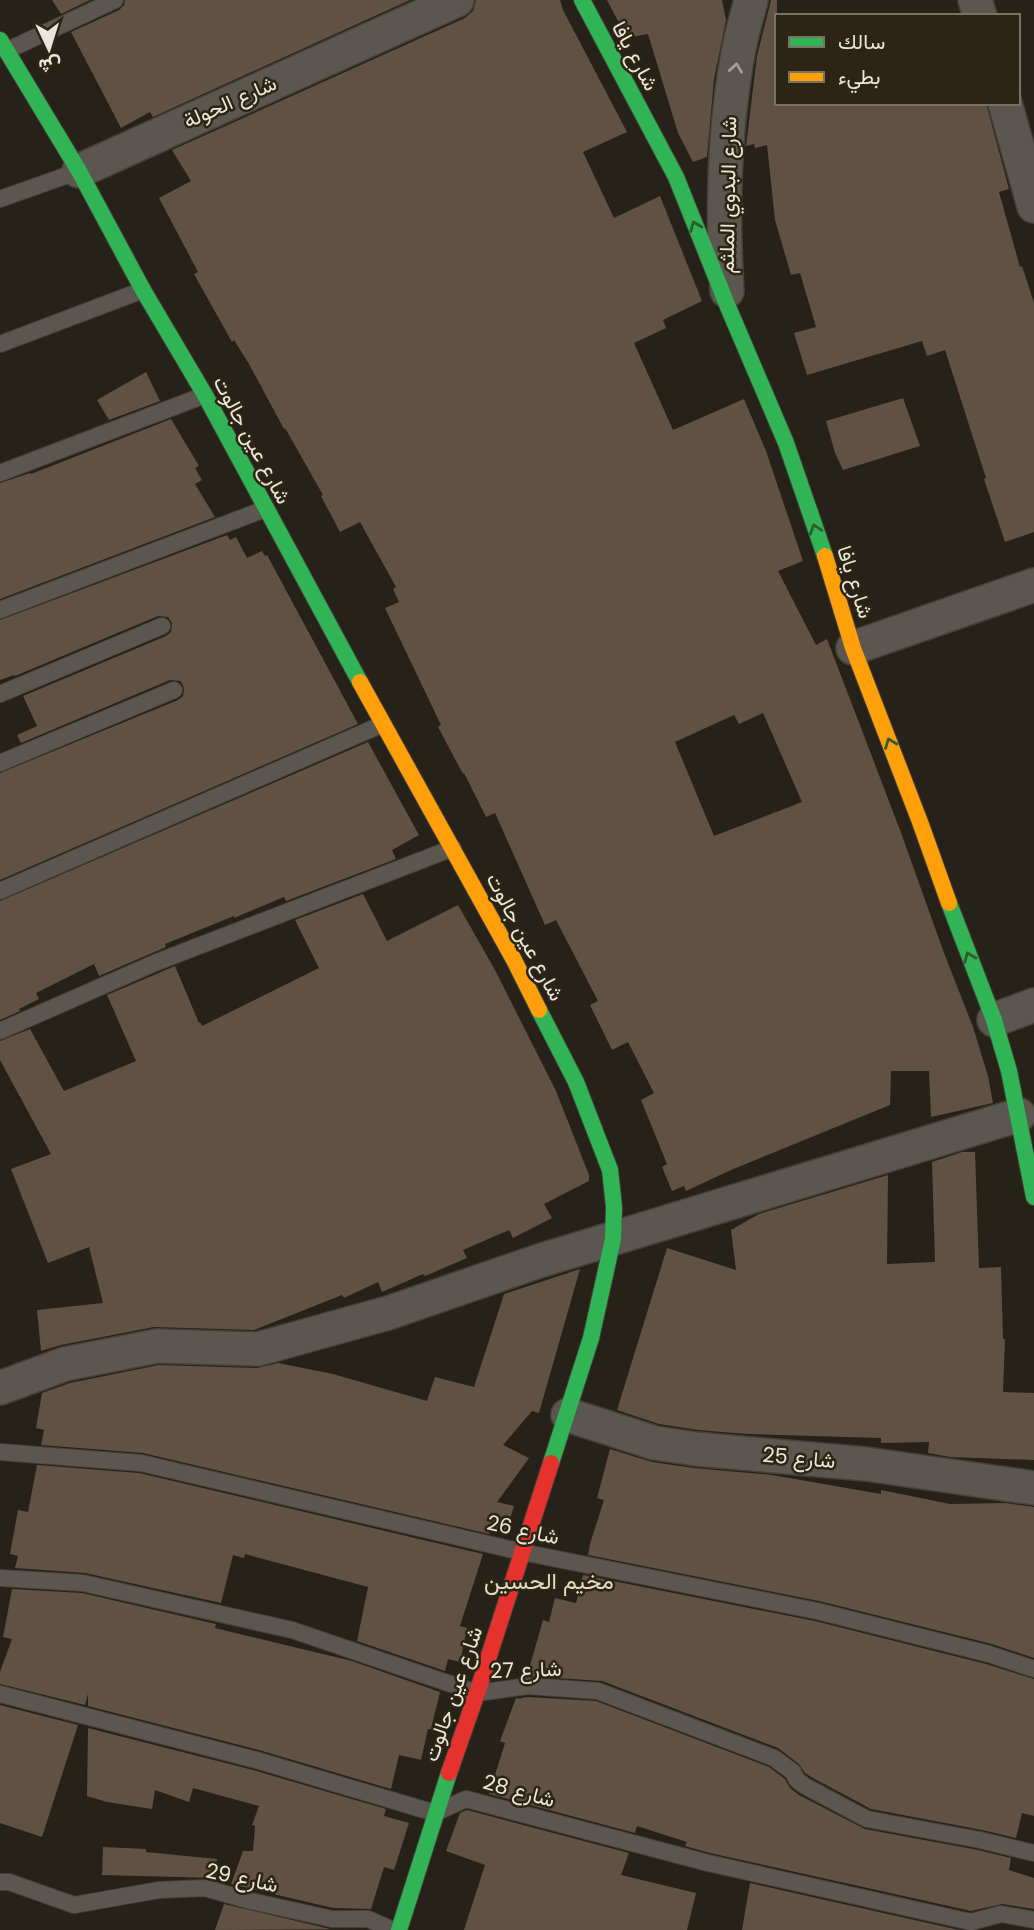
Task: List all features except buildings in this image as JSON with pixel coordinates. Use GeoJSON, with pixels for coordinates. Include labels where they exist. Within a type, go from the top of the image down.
{"type":"FeatureCollection","features":[{"type":"Feature","properties":{"kind":"street","name":"شارع الحولة"},"geometry":{"type":"LineString","coordinates":[[79,171],[457,0]]}},
{"type":"Feature","properties":{"kind":"street","name":"شارع يافا"},"geometry":{"type":"LineString","coordinates":[[582,0],[676,177],[786,443],[853,648],[964,945],[995,1020],[1019,1115],[1034,1197]]}},
{"type":"Feature","properties":{"kind":"street","name":"شارع البدوي الملثم"},"geometry":{"type":"LineString","coordinates":[[728,307],[725,157],[738,51],[751,0]]}},
{"type":"Feature","properties":{"kind":"street","name":"شارع عين جالوت"},"geometry":{"type":"LineString","coordinates":[[2,48],[79,171],[143,290],[205,395],[514,960],[576,1082],[610,1170],[614,1207],[613,1239],[597,1315],[568,1415],[435,1813],[399,1930]]}},
{"type":"Feature","properties":{"kind":"street"},"geometry":{"type":"LineString","coordinates":[[1006,105],[1034,206]]}},
{"type":"Feature","properties":{"kind":"street"},"geometry":{"type":"LineString","coordinates":[[853,648],[1034,585]]}},
{"type":"Feature","properties":{"kind":"street"},"geometry":{"type":"LineString","coordinates":[[995,1020],[1034,1006]]}},
{"type":"Feature","properties":{"kind":"street"},"geometry":{"type":"LineString","coordinates":[[0,1388],[65,1364],[157,1346],[258,1349],[388,1313],[539,1261],[1019,1115]]}},
{"type":"Feature","properties":{"kind":"street","name":"شارع 25"},"geometry":{"type":"LineString","coordinates":[[568,1415],[655,1443],[866,1464],[1034,1488]]}},
{"type":"Feature","properties":{"kind":"lane"},"geometry":{"type":"LineString","coordinates":[[2,48],[115,0]]}},
{"type":"Feature","properties":{"kind":"lane","name":"شارع الحولة"},"geometry":{"type":"LineString","coordinates":[[0,199],[79,171]]}},
{"type":"Feature","properties":{"kind":"lane"},"geometry":{"type":"LineString","coordinates":[[0,344],[143,290]]}},
{"type":"Feature","properties":{"kind":"lane"},"geometry":{"type":"LineString","coordinates":[[0,473],[205,395]]}},
{"type":"Feature","properties":{"kind":"lane"},"geometry":{"type":"LineString","coordinates":[[0,610],[265,509]]}},
{"type":"Feature","properties":{"kind":"lane"},"geometry":{"type":"LineString","coordinates":[[0,694],[162,626]]}},
{"type":"Feature","properties":{"kind":"lane"},"geometry":{"type":"LineString","coordinates":[[0,763],[174,690]]}},
{"type":"Feature","properties":{"kind":"lane"},"geometry":{"type":"LineString","coordinates":[[0,891],[383,724]]}},
{"type":"Feature","properties":{"kind":"lane"},"geometry":{"type":"LineString","coordinates":[[0,1031],[157,962],[453,848]]}},
{"type":"Feature","properties":{"kind":"lane","name":"شارع 26"},"geometry":{"type":"LineString","coordinates":[[0,1452],[141,1463],[522,1552],[817,1611],[989,1654],[1034,1669]]}},
{"type":"Feature","properties":{"kind":"lane","name":"شارع 27"},"geometry":{"type":"LineString","coordinates":[[0,1578],[83,1583],[292,1630],[477,1693],[528,1686],[598,1691],[774,1758],[793,1772],[797,1780],[805,1786],[867,1819],[1034,1853]]}},
{"type":"Feature","properties":{"kind":"lane"},"geometry":{"type":"LineString","coordinates":[[0,1694],[257,1760],[435,1813]]}},
{"type":"Feature","properties":{"kind":"lane","name":"شارع 28"},"geometry":{"type":"LineString","coordinates":[[435,1813],[466,1799],[708,1863],[971,1922],[1001,1914],[1034,1920]]}},
{"type":"Feature","properties":{"kind":"lane","name":"شارع 29"},"geometry":{"type":"LineString","coordinates":[[0,1882],[9,1882],[74,1905],[159,1890],[205,1888],[332,1919],[368,1919],[393,1930]]}},
{"type":"Feature","properties":{"kind":"traffic: fast"},"geometry":{"type":"LineString","coordinates":[[582,0],[676,177],[786,443],[825,556]]}},
{"type":"Feature","properties":{"kind":"traffic: fast"},"geometry":{"type":"LineString","coordinates":[[0,40],[79,171],[143,290],[205,395],[360,682]]}},
{"type":"Feature","properties":{"kind":"traffic: fast"},"geometry":{"type":"LineString","coordinates":[[949,903],[994,1020],[1009,1071],[1034,1197]]}},
{"type":"Feature","properties":{"kind":"traffic: fast"},"geometry":{"type":"LineString","coordinates":[[539,1010],[576,1082],[610,1170],[614,1207],[613,1239],[591,1338],[551,1463]]}},
{"type":"Feature","properties":{"kind":"traffic: fast"},"geometry":{"type":"LineString","coordinates":[[399,1930],[449,1773]]}},
{"type":"Feature","properties":{"kind":"traffic: slow"},"geometry":{"type":"LineString","coordinates":[[825,556],[853,648],[949,903]]}},
{"type":"Feature","properties":{"kind":"traffic: slow"},"geometry":{"type":"LineString","coordinates":[[360,682],[539,1010]]}},
{"type":"Feature","properties":{"kind":"traffic: jam"},"geometry":{"type":"LineString","coordinates":[[449,1773],[551,1463]]}},
{"type":"Feature","properties":{"kind":"district","name":"مخيم الحسين"},"geometry":{"type":"Point","coordinates":[549,1581]}}]}
